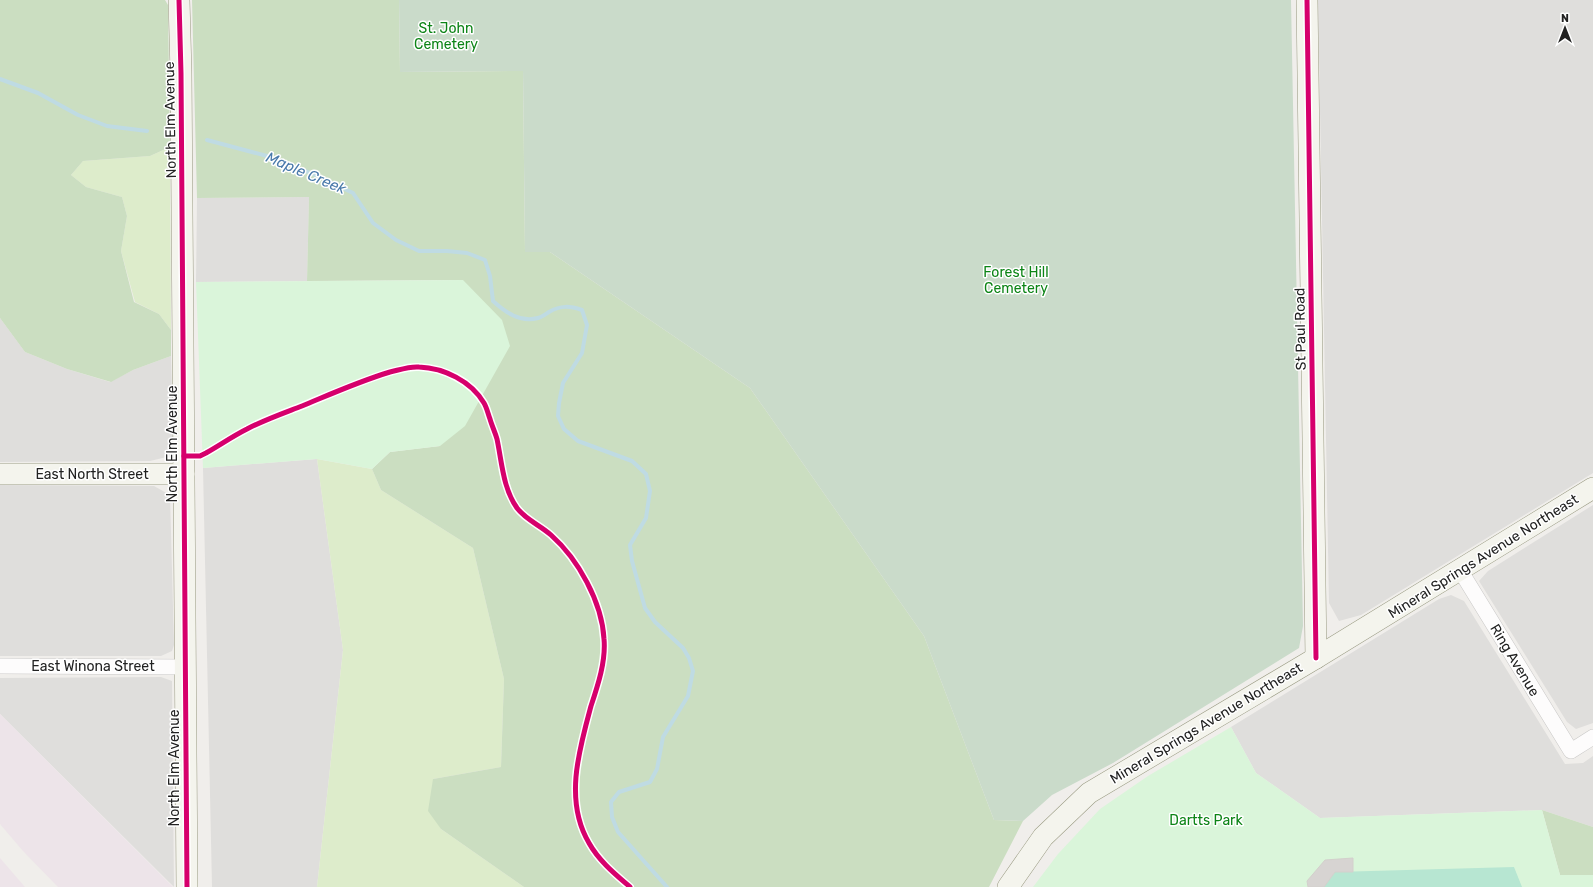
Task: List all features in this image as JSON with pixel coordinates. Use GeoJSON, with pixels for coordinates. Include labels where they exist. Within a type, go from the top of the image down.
{"type":"FeatureCollection","features":[{"type":"Feature","properties":{"kind":"street","name":"North Elm Avenue"},"geometry":{"type":"LineString","coordinates":[[179,0],[182,81],[187,887]]}},
{"type":"Feature","properties":{"kind":"street","name":"St Paul Road"},"geometry":{"type":"LineString","coordinates":[[1307,0],[1316,658]]}},
{"type":"Feature","properties":{"kind":"street","name":"East North Street"},"geometry":{"type":"LineString","coordinates":[[0,474],[184,474]]}},
{"type":"Feature","properties":{"kind":"street","name":"Mineral Springs Avenue Northeast"},"geometry":{"type":"LineString","coordinates":[[1012,881],[1043,837],[1089,793],[1316,658],[1593,488]]}},
{"type":"Feature","properties":{"kind":"street","name":"Ring Avenue"},"geometry":{"type":"LineString","coordinates":[[1460,570],[1570,751],[1593,737]]}},
{"type":"Feature","properties":{"kind":"street","name":"East Winona Street"},"geometry":{"type":"LineString","coordinates":[[0,666],[186,667]]}},
{"type":"Feature","properties":{"kind":"shaded area"},"geometry":{"type":"Polygon","coordinates":[[[1318,0],[1593,0],[1593,473],[1361,615],[1339,621],[1329,603],[1318,0]]]}},
{"type":"Feature","properties":{"kind":"shaded area"},"geometry":{"type":"Polygon","coordinates":[[[309,197],[307,281],[196,282],[197,198],[309,197]]]}},
{"type":"Feature","properties":{"kind":"shaded area"},"geometry":{"type":"Polygon","coordinates":[[[0,318],[25,352],[67,369],[110,382],[133,370],[171,356],[173,442],[171,456],[150,461],[0,462],[0,318]]]}},
{"type":"Feature","properties":{"kind":"shaded area"},"geometry":{"type":"Polygon","coordinates":[[[317,459],[343,650],[317,887],[212,887],[203,468],[317,459]]]}},
{"type":"Feature","properties":{"kind":"shaded area"},"geometry":{"type":"Polygon","coordinates":[[[0,485],[154,486],[170,495],[174,645],[172,651],[161,656],[0,656],[0,485]]]}},
{"type":"Feature","properties":{"kind":"shaded area"},"geometry":{"type":"Polygon","coordinates":[[[1593,505],[1593,723],[1576,729],[1567,722],[1479,581],[1488,571],[1593,505]]]}},
{"type":"Feature","properties":{"kind":"shaded area"},"geometry":{"type":"Polygon","coordinates":[[[1451,595],[1464,601],[1565,764],[1583,763],[1593,756],[1593,827],[1542,810],[1320,818],[1256,773],[1231,727],[1439,599],[1451,595]]]}},
{"type":"Feature","properties":{"kind":"shaded area"},"geometry":{"type":"Polygon","coordinates":[[[161,677],[172,681],[174,887],[0,714],[0,678],[161,677]]]}},
{"type":"Feature","properties":{"kind":"shaded area"},"geometry":{"type":"Polygon","coordinates":[[[0,714],[173,887],[58,887],[23,851],[0,824],[0,714]]]}},
{"type":"Feature","properties":{"kind":"shaded area"},"geometry":{"type":"Polygon","coordinates":[[[0,858],[25,887],[0,887],[0,858]]]}},
{"type":"Feature","properties":{"kind":"green space"},"geometry":{"type":"Polygon","coordinates":[[[0,0],[165,0],[168,5],[170,147],[150,156],[83,161],[71,175],[86,187],[122,197],[127,216],[121,251],[134,302],[159,314],[171,330],[171,356],[133,370],[111,382],[67,369],[25,352],[0,318],[0,0]]]}},
{"type":"Feature","properties":{"kind":"green space"},"geometry":{"type":"Polygon","coordinates":[[[192,0],[399,0],[400,72],[523,71],[525,252],[550,252],[750,388],[924,636],[994,820],[1023,821],[989,887],[524,887],[441,829],[428,811],[433,779],[501,767],[504,679],[473,548],[381,490],[372,469],[390,452],[440,446],[463,280],[307,281],[309,197],[197,198],[192,0]]]}},
{"type":"Feature","properties":{"kind":"green space","name":"Forest Hill Cemetery"},"geometry":{"type":"Polygon","coordinates":[[[399,0],[1291,0],[1303,626],[1299,648],[1113,763],[1052,795],[1023,821],[994,820],[924,636],[750,388],[550,252],[525,252],[523,71],[400,72],[399,0]]]}},
{"type":"Feature","properties":{"kind":"green space"},"geometry":{"type":"Polygon","coordinates":[[[170,147],[171,330],[159,314],[135,302],[121,251],[127,216],[122,197],[86,187],[71,175],[83,161],[150,156],[170,147]]]}},
{"type":"Feature","properties":{"kind":"green space"},"geometry":{"type":"Polygon","coordinates":[[[463,280],[502,320],[510,346],[465,426],[440,446],[390,452],[372,469],[317,459],[203,468],[196,282],[463,280]]]}},
{"type":"Feature","properties":{"kind":"green space"},"geometry":{"type":"Polygon","coordinates":[[[317,459],[372,469],[381,490],[473,548],[504,679],[501,767],[433,779],[441,829],[524,887],[317,887],[343,650],[317,459]]]}},
{"type":"Feature","properties":{"kind":"green space","name":"Dartts Park"},"geometry":{"type":"Polygon","coordinates":[[[1231,727],[1256,773],[1320,818],[1542,810],[1560,875],[1593,875],[1593,887],[1033,887],[1058,854],[1100,809],[1148,776],[1231,727]]]}},
{"type":"Feature","properties":{"kind":"green space"},"geometry":{"type":"Polygon","coordinates":[[[1542,810],[1593,827],[1593,875],[1560,875],[1542,810]]]}},
{"type":"Feature","properties":{"kind":"green space"},"geometry":{"type":"Polygon","coordinates":[[[1514,867],[1522,887],[1324,887],[1335,872],[1514,867]]]}},
{"type":"Feature","properties":{"kind":"building"},"geometry":{"type":"Polygon","coordinates":[[[1353,858],[1353,872],[1335,872],[1324,887],[1308,887],[1307,881],[1325,860],[1353,858]]]}},
{"type":"Feature","properties":{"kind":"waterway","name":"Maple Creek"},"geometry":{"type":"LineString","coordinates":[[0,79],[38,93],[78,115],[107,126],[147,131]]}},
{"type":"Feature","properties":{"kind":"waterway","name":"Maple Creek"},"geometry":{"type":"LineString","coordinates":[[207,140],[267,156],[318,176],[353,193],[373,223],[396,240],[419,251],[467,253],[485,260],[490,276],[493,301],[513,316],[525,319],[539,318],[562,307],[582,310],[587,325],[582,353],[563,383],[558,416],[564,429],[578,441],[632,461],[646,474],[650,491],[646,518],[630,545],[632,561],[645,608],[655,622],[683,648],[689,658],[693,671],[688,696],[663,737],[657,769],[650,782],[619,792],[611,802],[612,817],[618,832],[667,887]]}},
{"type":"Feature","properties":{"kind":"cycle path"},"geometry":{"type":"LineString","coordinates":[[179,0],[181,73],[187,887]]}},
{"type":"Feature","properties":{"kind":"cycle path"},"geometry":{"type":"LineString","coordinates":[[1307,0],[1316,658]]}},
{"type":"Feature","properties":{"kind":"cycle path"},"geometry":{"type":"LineString","coordinates":[[184,456],[200,456],[242,432],[267,420],[368,379],[404,368],[419,367],[438,370],[456,377],[472,388],[487,409],[497,439],[506,484],[512,500],[521,512],[551,535],[570,556],[587,582],[599,611],[604,639],[604,656],[601,673],[582,740],[576,775],[575,793],[581,827],[593,850],[608,867],[630,887]]}},
{"type":"Feature","properties":{"kind":"park label","name":"St. John Cemetery"},"geometry":{"type":"Point","coordinates":[446,36]}}]}
